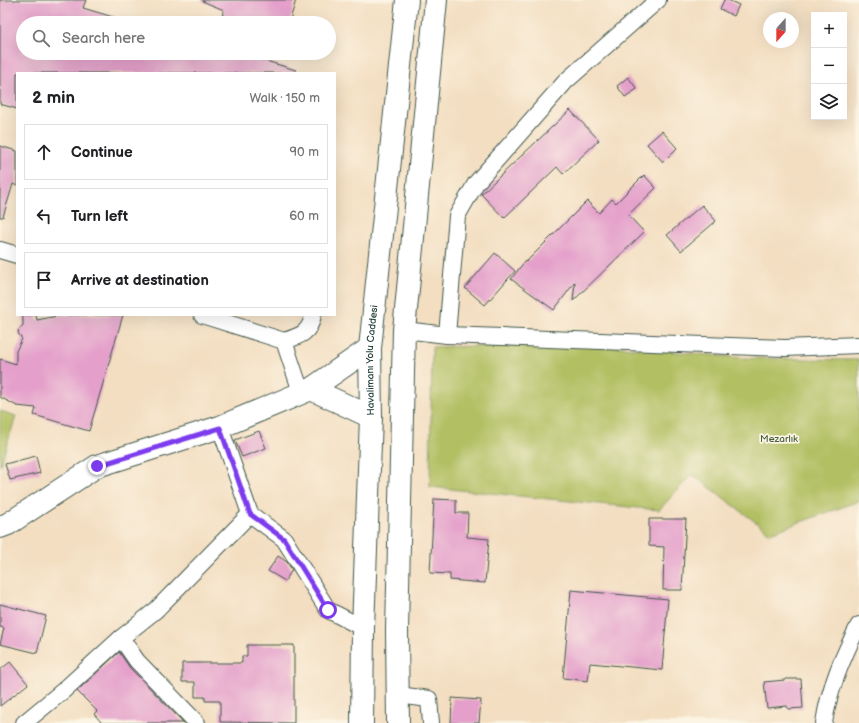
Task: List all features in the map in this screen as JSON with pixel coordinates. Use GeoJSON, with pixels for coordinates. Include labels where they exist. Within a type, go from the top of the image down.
{"type":"FeatureCollection","features":[{"type":"Feature","properties":{"kind":"main road","name":"Havalimanı Yolu Caddesi"},"geometry":{"type":"LineString","coordinates":[[362,723],[371,417],[370,348],[407,0]]}},
{"type":"Feature","properties":{"kind":"main road"},"geometry":{"type":"LineString","coordinates":[[398,723],[397,630],[404,330],[436,3]]}},
{"type":"Feature","properties":{"kind":"main road"},"geometry":{"type":"LineString","coordinates":[[0,527],[8,524],[97,466],[220,428],[306,390],[370,348]]}},
{"type":"Feature","properties":{"kind":"main road"},"geometry":{"type":"LineString","coordinates":[[306,390],[371,417]]}},
{"type":"Feature","properties":{"kind":"street"},"geometry":{"type":"LineString","coordinates":[[447,335],[457,216],[476,183],[566,82],[658,0]]}},
{"type":"Feature","properties":{"kind":"street"},"geometry":{"type":"LineString","coordinates":[[0,250],[16,255]]}},
{"type":"Feature","properties":{"kind":"street"},"geometry":{"type":"LineString","coordinates":[[205,316],[284,341],[301,336],[311,324],[312,316]]}},
{"type":"Feature","properties":{"kind":"street"},"geometry":{"type":"LineString","coordinates":[[404,330],[447,335],[785,348],[859,345]]}},
{"type":"Feature","properties":{"kind":"street"},"geometry":{"type":"LineString","coordinates":[[284,341],[306,390]]}},
{"type":"Feature","properties":{"kind":"street"},"geometry":{"type":"LineString","coordinates":[[220,428],[250,514],[284,539],[328,610],[364,628]]}},
{"type":"Feature","properties":{"kind":"street"},"geometry":{"type":"LineString","coordinates":[[24,723],[64,690],[121,638],[156,610],[250,514]]}},
{"type":"Feature","properties":{"kind":"street"},"geometry":{"type":"LineString","coordinates":[[824,723],[827,703],[844,654],[859,625]]}},
{"type":"Feature","properties":{"kind":"street"},"geometry":{"type":"LineString","coordinates":[[121,638],[137,661],[197,723]]}},
{"type":"Feature","properties":{"kind":"street"},"geometry":{"type":"LineString","coordinates":[[398,695],[429,699],[431,723]]}},
{"type":"Feature","properties":{"kind":"green space","name":"Mezarlık"},"geometry":{"type":"Polygon","coordinates":[[[588,344],[743,358],[859,360],[859,501],[770,533],[692,474],[659,510],[430,487],[432,347],[588,344]]]}},
{"type":"Feature","properties":{"kind":"green space"},"geometry":{"type":"Polygon","coordinates":[[[0,411],[16,416],[0,466],[0,411]]]}},
{"type":"Feature","properties":{"kind":"building"},"geometry":{"type":"Polygon","coordinates":[[[0,0],[86,0],[83,8],[110,16],[16,16],[16,60],[262,60],[296,70],[295,72],[16,72],[16,109],[0,104],[0,0]]]}},
{"type":"Feature","properties":{"kind":"building"},"geometry":{"type":"Polygon","coordinates":[[[296,0],[291,16],[222,16],[224,10],[202,1],[296,0]]]}},
{"type":"Feature","properties":{"kind":"building"},"geometry":{"type":"Polygon","coordinates":[[[724,0],[728,0],[739,5],[734,16],[720,9],[724,0]]]}},
{"type":"Feature","properties":{"kind":"building"},"geometry":{"type":"Polygon","coordinates":[[[628,77],[637,89],[625,97],[617,86],[628,77]]]}},
{"type":"Feature","properties":{"kind":"building"},"geometry":{"type":"Polygon","coordinates":[[[570,110],[599,140],[563,174],[557,167],[504,218],[481,194],[570,110]]]}},
{"type":"Feature","properties":{"kind":"building"},"geometry":{"type":"Polygon","coordinates":[[[662,131],[677,148],[663,162],[647,144],[662,131]]]}},
{"type":"Feature","properties":{"kind":"building"},"geometry":{"type":"Polygon","coordinates":[[[0,146],[16,151],[16,186],[13,184],[3,217],[0,217],[0,146]]]}},
{"type":"Feature","properties":{"kind":"building"},"geometry":{"type":"Polygon","coordinates":[[[644,175],[656,188],[628,215],[644,232],[573,301],[575,282],[554,310],[511,279],[525,261],[526,262],[587,201],[599,213],[612,199],[616,203],[644,175]]]}},
{"type":"Feature","properties":{"kind":"building"},"geometry":{"type":"Polygon","coordinates":[[[702,205],[716,221],[681,251],[667,235],[702,205]]]}},
{"type":"Feature","properties":{"kind":"building"},"geometry":{"type":"Polygon","coordinates":[[[495,253],[515,271],[485,305],[465,288],[495,253]]]}},
{"type":"Feature","properties":{"kind":"building"},"geometry":{"type":"Polygon","coordinates":[[[23,316],[36,316],[37,320],[57,316],[123,316],[89,431],[34,415],[36,408],[17,406],[0,397],[0,359],[16,364],[16,351],[22,339],[18,331],[23,325],[23,316]]]}},
{"type":"Feature","properties":{"kind":"building"},"geometry":{"type":"Polygon","coordinates":[[[259,431],[266,448],[242,457],[235,440],[259,431]]]}},
{"type":"Feature","properties":{"kind":"building"},"geometry":{"type":"Polygon","coordinates":[[[36,456],[40,473],[10,480],[5,464],[36,456]]]}},
{"type":"Feature","properties":{"kind":"building"},"geometry":{"type":"Polygon","coordinates":[[[434,499],[456,500],[456,513],[468,513],[467,537],[489,539],[485,583],[450,580],[450,574],[430,573],[434,499]]]}},
{"type":"Feature","properties":{"kind":"building"},"geometry":{"type":"Polygon","coordinates":[[[649,519],[686,519],[682,590],[663,590],[664,547],[649,546],[649,519]]]}},
{"type":"Feature","properties":{"kind":"building"},"geometry":{"type":"Polygon","coordinates":[[[278,556],[287,562],[292,570],[285,581],[268,571],[278,556]]]}},
{"type":"Feature","properties":{"kind":"building"},"geometry":{"type":"Polygon","coordinates":[[[571,590],[668,599],[662,670],[590,663],[588,681],[563,678],[571,590]]]}},
{"type":"Feature","properties":{"kind":"building"},"geometry":{"type":"Polygon","coordinates":[[[0,604],[46,616],[37,653],[0,644],[4,628],[0,627],[0,604]]]}},
{"type":"Feature","properties":{"kind":"building"},"geometry":{"type":"Polygon","coordinates":[[[247,645],[294,645],[294,723],[220,722],[220,701],[205,701],[205,697],[195,697],[195,682],[182,682],[182,663],[242,663],[242,656],[247,656],[247,645]]]}},
{"type":"Feature","properties":{"kind":"building"},"geometry":{"type":"Polygon","coordinates":[[[119,652],[130,668],[184,723],[102,723],[94,714],[97,711],[77,691],[119,652]]]}},
{"type":"Feature","properties":{"kind":"building"},"geometry":{"type":"Polygon","coordinates":[[[10,662],[28,684],[0,706],[0,670],[10,662]]]}},
{"type":"Feature","properties":{"kind":"building"},"geometry":{"type":"Polygon","coordinates":[[[785,679],[801,679],[803,708],[788,709],[787,706],[767,708],[764,682],[785,679]]]}},
{"type":"Feature","properties":{"kind":"building"},"geometry":{"type":"Polygon","coordinates":[[[452,698],[481,700],[479,723],[451,723],[452,698]]]}},
{"type":"Feature","properties":{"kind":"route"},"geometry":{"type":"LineString","coordinates":[[97,466],[220,428],[250,514],[284,539],[328,610]]}}]}
